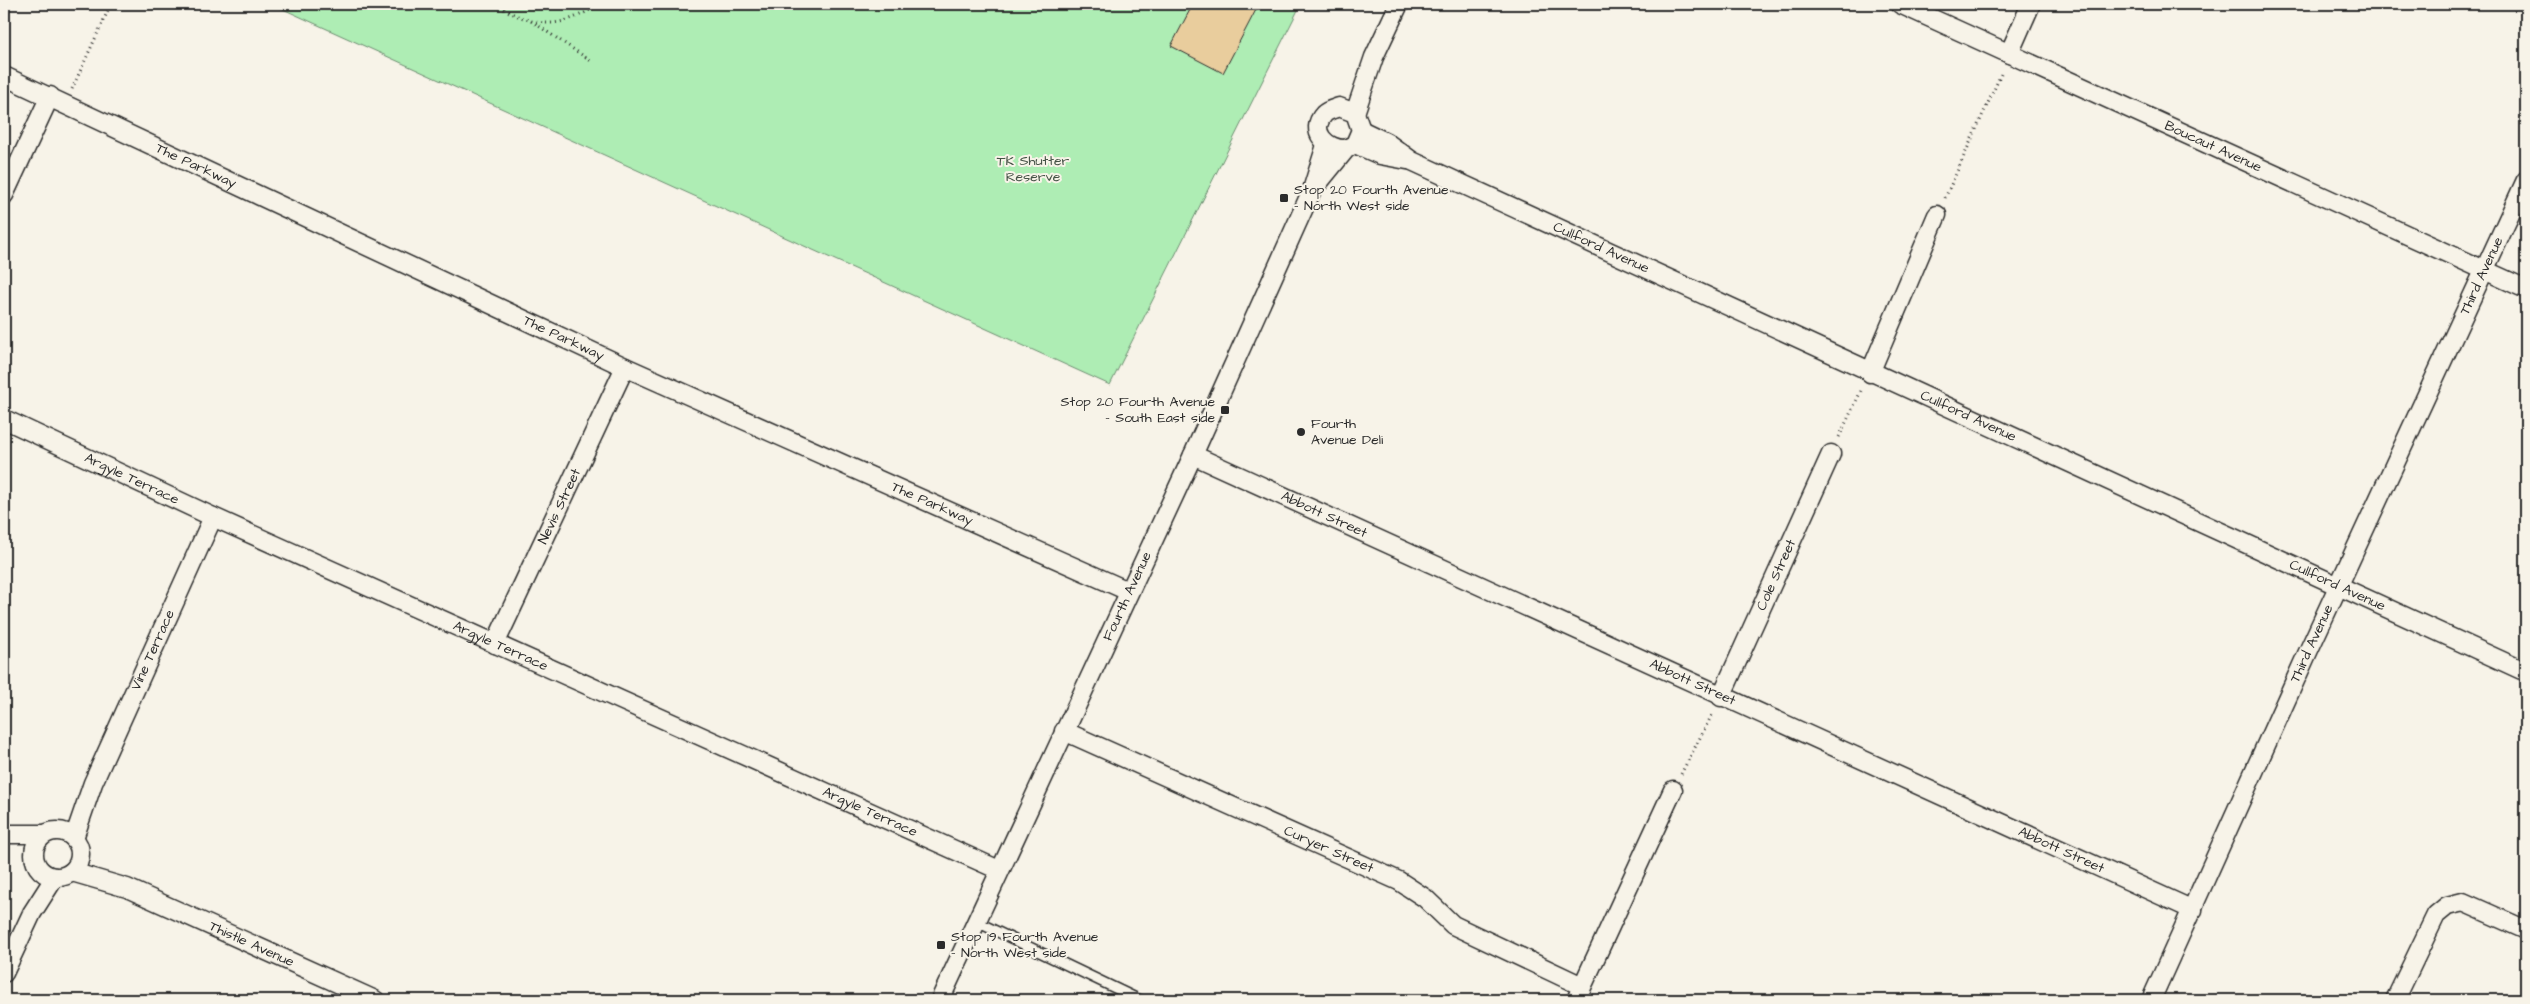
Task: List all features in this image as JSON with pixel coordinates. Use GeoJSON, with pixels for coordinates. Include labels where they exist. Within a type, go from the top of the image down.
{"type":"FeatureCollection","features":[{"type":"Feature","properties":{"kind":"street"},"geometry":{"type":"LineString","coordinates":[[1347,110],[1325,112],[1320,120],[1318,130],[1326,145],[1335,150],[1354,141],[1347,110],[1399,4]]}},
{"type":"Feature","properties":{"kind":"street","name":"Boucaut Avenue"},"geometry":{"type":"LineString","coordinates":[[1900,4],[2526,289]]}},
{"type":"Feature","properties":{"kind":"street"},"geometry":{"type":"LineString","coordinates":[[2009,54],[2031,4]]}},
{"type":"Feature","properties":{"kind":"street","name":"The Parkway"},"geometry":{"type":"LineString","coordinates":[[4,76],[58,99],[625,367],[1128,591]]}},
{"type":"Feature","properties":{"kind":"street"},"geometry":{"type":"LineString","coordinates":[[4,195],[58,99]]}},
{"type":"Feature","properties":{"kind":"street","name":"Cullford Avenue"},"geometry":{"type":"LineString","coordinates":[[1354,141],[1386,142],[1412,161],[1870,373],[2340,585],[2526,672]]}},
{"type":"Feature","properties":{"kind":"street","name":"Fourth Avenue"},"geometry":{"type":"LineString","coordinates":[[1312,190],[1354,141]]}},
{"type":"Feature","properties":{"kind":"street","name":"Fourth Avenue"},"geometry":{"type":"LineString","coordinates":[[940,1000],[1192,456],[1312,190],[1326,145]]}},
{"type":"Feature","properties":{"kind":"street","name":"Third Avenue"},"geometry":{"type":"LineString","coordinates":[[2151,1000],[2526,180]]}},
{"type":"Feature","properties":{"kind":"street"},"geometry":{"type":"LineString","coordinates":[[1870,373],[1937,215]]}},
{"type":"Feature","properties":{"kind":"street","name":"Nevis Street"},"geometry":{"type":"LineString","coordinates":[[495,644],[625,367]]}},
{"type":"Feature","properties":{"kind":"street","name":"Argyle Terrace"},"geometry":{"type":"LineString","coordinates":[[4,419],[212,517],[999,870]]}},
{"type":"Feature","properties":{"kind":"street","name":"Cole Street"},"geometry":{"type":"LineString","coordinates":[[1721,697],[1831,454]]}},
{"type":"Feature","properties":{"kind":"street","name":"Abbott Street"},"geometry":{"type":"LineString","coordinates":[[1192,456],[2193,910]]}},
{"type":"Feature","properties":{"kind":"street","name":"Vine Terrace"},"geometry":{"type":"LineString","coordinates":[[59,834],[93,783],[212,517]]}},
{"type":"Feature","properties":{"kind":"street","name":"Curyer Street"},"geometry":{"type":"LineString","coordinates":[[1064,732],[1399,881],[1425,898],[1453,925],[1579,993]]}},
{"type":"Feature","properties":{"kind":"street"},"geometry":{"type":"LineString","coordinates":[[1579,993],[1673,790]]}},
{"type":"Feature","properties":{"kind":"street"},"geometry":{"type":"LineString","coordinates":[[6,834],[59,834],[79,846],[80,856],[72,872],[64,876],[55,877],[47,875],[36,860],[6,834]]}},
{"type":"Feature","properties":{"kind":"street"},"geometry":{"type":"LineString","coordinates":[[32,913],[36,842],[59,834]]}},
{"type":"Feature","properties":{"kind":"street","name":"Thistle Avenue"},"geometry":{"type":"LineString","coordinates":[[80,856],[127,888]]}},
{"type":"Feature","properties":{"kind":"street","name":"Thistle Avenue"},"geometry":{"type":"LineString","coordinates":[[72,872],[127,888],[375,1000]]}},
{"type":"Feature","properties":{"kind":"street"},"geometry":{"type":"LineString","coordinates":[[4,973],[32,913],[55,877]]}},
{"type":"Feature","properties":{"kind":"street"},"geometry":{"type":"LineString","coordinates":[[2395,1000],[2436,915],[2447,906],[2463,902],[2526,930]]}},
{"type":"Feature","properties":{"kind":"lane"},"geometry":{"type":"LineString","coordinates":[[975,921],[1140,1000]]}},
{"type":"Feature","properties":{"kind":"path"},"geometry":{"type":"LineString","coordinates":[[58,99],[111,4]]}},
{"type":"Feature","properties":{"kind":"path"},"geometry":{"type":"LineString","coordinates":[[495,4],[544,25],[580,16],[600,4]]}},
{"type":"Feature","properties":{"kind":"path"},"geometry":{"type":"LineString","coordinates":[[526,18],[591,61]]}},
{"type":"Feature","properties":{"kind":"path"},"geometry":{"type":"LineString","coordinates":[[1937,215],[2009,54]]}},
{"type":"Feature","properties":{"kind":"path"},"geometry":{"type":"LineString","coordinates":[[1831,454],[1870,373]]}},
{"type":"Feature","properties":{"kind":"path"},"geometry":{"type":"LineString","coordinates":[[1673,790],[1721,697]]}},
{"type":"Feature","properties":{"kind":"green space","name":"TK Shutter Reserve"},"geometry":{"type":"Polygon","coordinates":[[[272,4],[1301,4],[1110,385],[272,4]]]}},
{"type":"Feature","properties":{"kind":"building"},"geometry":{"type":"Polygon","coordinates":[[[1193,4],[1259,4],[1223,73],[1171,46],[1193,4]]]}},
{"type":"Feature","properties":{"kind":"place","name":"Stop 20 Fourth Avenue - North West side"},"geometry":{"type":"Point","coordinates":[1284,198]}},
{"type":"Feature","properties":{"kind":"place","name":"Stop 20 Fourth Avenue - South East side"},"geometry":{"type":"Point","coordinates":[1225,410]}},
{"type":"Feature","properties":{"kind":"place","name":"Fourth Avenue Deli"},"geometry":{"type":"Point","coordinates":[1301,432]}},
{"type":"Feature","properties":{"kind":"place","name":"Stop 19 Fourth Avenue - North West side"},"geometry":{"type":"Point","coordinates":[941,945]}}]}
